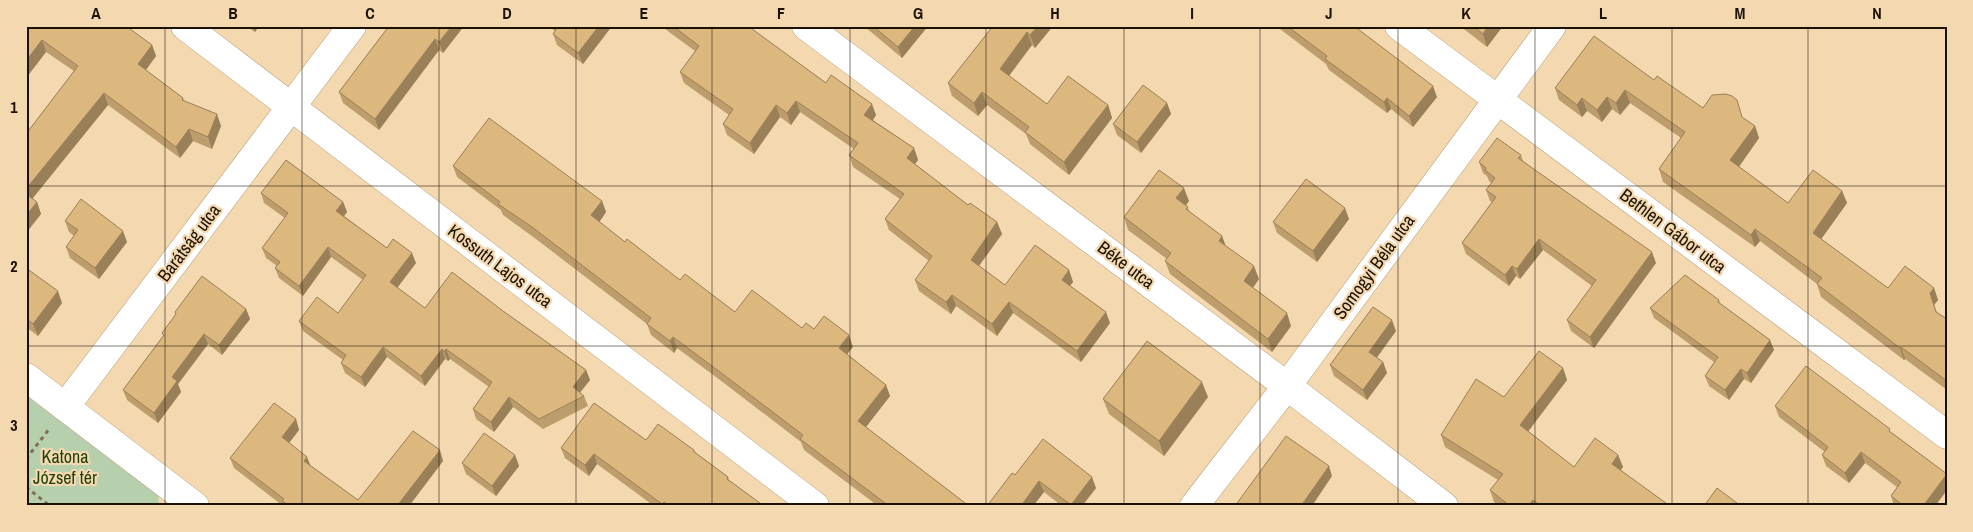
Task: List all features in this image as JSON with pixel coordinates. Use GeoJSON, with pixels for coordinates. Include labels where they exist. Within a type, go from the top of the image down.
{"type":"FeatureCollection","features":[{"type":"Feature","properties":{"kind":"street","name":"Kossuth Lajos utca"},"geometry":{"type":"LineString","coordinates":[[184,26],[815,506]]}},
{"type":"Feature","properties":{"kind":"street","name":"Barátság utca"},"geometry":{"type":"LineString","coordinates":[[65,407],[352,26]]}},
{"type":"Feature","properties":{"kind":"street","name":"Béke utca"},"geometry":{"type":"LineString","coordinates":[[806,26],[1287,386],[1444,506]]}},
{"type":"Feature","properties":{"kind":"street","name":"Bethlen Gábor utca"},"geometry":{"type":"LineString","coordinates":[[1400,26],[1496,100],[1947,435]]}},
{"type":"Feature","properties":{"kind":"street","name":"Somogyi Béla utca"},"geometry":{"type":"LineString","coordinates":[[1194,506],[1287,386],[1552,26]]}},
{"type":"Feature","properties":{"kind":"street"},"geometry":{"type":"LineString","coordinates":[[26,377],[186,503]]}},
{"type":"Feature","properties":{"kind":"path"},"geometry":{"type":"LineString","coordinates":[[26,459],[65,407]]}},
{"type":"Feature","properties":{"kind":"path"},"geometry":{"type":"LineString","coordinates":[[26,487],[50,506]]}},
{"type":"Feature","properties":{"kind":"green space","name":"Katona József tér"},"geometry":{"type":"Polygon","coordinates":[[[26,390],[158,493],[159,506],[26,506],[26,390]]]}},
{"type":"Feature","properties":{"kind":"building"},"geometry":{"type":"Polygon","coordinates":[[[26,26],[126,26],[152,45],[138,64],[183,98],[182,100],[217,114],[208,137],[189,129],[176,147],[104,93],[26,189],[26,134],[78,66],[42,40],[26,61],[26,26]]]}},
{"type":"Feature","properties":{"kind":"building"},"geometry":{"type":"Polygon","coordinates":[[[389,26],[452,26],[439,42],[435,39],[375,119],[339,92],[389,26]]]}},
{"type":"Feature","properties":{"kind":"building"},"geometry":{"type":"Polygon","coordinates":[[[558,26],[599,26],[578,53],[553,34],[558,26]]]}},
{"type":"Feature","properties":{"kind":"building"},"geometry":{"type":"Polygon","coordinates":[[[673,26],[748,26],[826,83],[831,75],[872,104],[864,115],[914,148],[907,158],[968,205],[970,203],[997,222],[971,260],[1005,285],[1035,245],[1069,270],[1062,280],[1106,312],[1077,351],[1009,302],[992,324],[952,295],[946,302],[915,280],[932,256],[885,219],[904,194],[849,155],[858,143],[796,101],[787,113],[776,105],[750,143],[723,124],[733,109],[680,72],[699,46],[673,26]]]}},
{"type":"Feature","properties":{"kind":"building"},"geometry":{"type":"Polygon","coordinates":[[[873,26],[915,26],[898,47],[873,26]]]}},
{"type":"Feature","properties":{"kind":"building"},"geometry":{"type":"Polygon","coordinates":[[[993,26],[1038,26],[1030,35],[1027,32],[1000,69],[1047,104],[1068,76],[1108,105],[1064,162],[1025,132],[1029,127],[982,92],[974,103],[948,83],[993,26]]]}},
{"type":"Feature","properties":{"kind":"building"},"geometry":{"type":"Polygon","coordinates":[[[1287,26],[1354,26],[1433,86],[1409,116],[1387,98],[1384,102],[1325,59],[1327,56],[1287,26]]]}},
{"type":"Feature","properties":{"kind":"building"},"geometry":{"type":"Polygon","coordinates":[[[1473,26],[1488,26],[1483,34],[1473,26]]]}},
{"type":"Feature","properties":{"kind":"building"},"geometry":{"type":"Polygon","coordinates":[[[1594,36],[1654,80],[1657,76],[1703,108],[1712,95],[1726,94],[1737,100],[1742,117],[1755,126],[1730,160],[1788,203],[1813,170],[1842,191],[1813,233],[1888,288],[1905,266],[1934,288],[1930,293],[1936,312],[1947,319],[1947,381],[1900,348],[1817,284],[1822,278],[1755,229],[1751,235],[1659,169],[1685,132],[1625,90],[1616,103],[1607,97],[1597,110],[1582,98],[1577,105],[1555,88],[1594,36]]]}},
{"type":"Feature","properties":{"kind":"building"},"geometry":{"type":"Polygon","coordinates":[[[1143,85],[1167,103],[1137,142],[1113,124],[1143,85]]]}},
{"type":"Feature","properties":{"kind":"building"},"geometry":{"type":"Polygon","coordinates":[[[489,118],[602,201],[591,215],[625,242],[627,239],[680,280],[685,274],[735,312],[752,290],[802,328],[806,323],[814,329],[824,316],[849,335],[839,348],[886,385],[858,421],[969,506],[889,506],[800,439],[803,435],[720,372],[673,337],[670,341],[647,324],[651,318],[532,227],[498,204],[500,202],[453,166],[489,118]]]}},
{"type":"Feature","properties":{"kind":"building"},"geometry":{"type":"Polygon","coordinates":[[[1497,138],[1521,155],[1518,158],[1652,252],[1590,337],[1567,320],[1596,280],[1539,239],[1517,269],[1512,266],[1505,275],[1462,243],[1496,197],[1486,190],[1495,178],[1479,162],[1497,138]]]}},
{"type":"Feature","properties":{"kind":"building"},"geometry":{"type":"Polygon","coordinates":[[[286,160],[343,202],[336,211],[387,248],[393,239],[412,253],[390,282],[425,308],[452,272],[586,370],[573,387],[584,396],[539,419],[509,397],[491,422],[473,409],[492,382],[446,349],[444,352],[442,349],[421,376],[383,347],[361,377],[341,363],[346,355],[299,321],[317,297],[338,313],[366,275],[328,247],[299,286],[275,268],[280,262],[262,248],[288,213],[261,193],[286,160]]]}},
{"type":"Feature","properties":{"kind":"building"},"geometry":{"type":"Polygon","coordinates":[[[1159,170],[1184,188],[1176,198],[1188,207],[1186,209],[1222,236],[1219,241],[1254,266],[1244,281],[1287,313],[1268,339],[1165,261],[1171,253],[1124,217],[1159,170]]]}},
{"type":"Feature","properties":{"kind":"building"},"geometry":{"type":"Polygon","coordinates":[[[1306,179],[1345,208],[1313,251],[1273,222],[1306,179]]]}},
{"type":"Feature","properties":{"kind":"building"},"geometry":{"type":"Polygon","coordinates":[[[26,194],[37,202],[26,216],[26,194]]]}},
{"type":"Feature","properties":{"kind":"building"},"geometry":{"type":"Polygon","coordinates":[[[81,199],[123,231],[95,268],[66,247],[78,230],[65,221],[81,199]]]}},
{"type":"Feature","properties":{"kind":"building"},"geometry":{"type":"Polygon","coordinates":[[[26,268],[58,291],[33,324],[26,318],[26,268]]]}},
{"type":"Feature","properties":{"kind":"building"},"geometry":{"type":"Polygon","coordinates":[[[1685,275],[1770,340],[1747,373],[1741,369],[1725,390],[1705,376],[1718,357],[1650,308],[1685,275]]]}},
{"type":"Feature","properties":{"kind":"building"},"geometry":{"type":"Polygon","coordinates":[[[202,276],[246,309],[219,345],[204,334],[172,377],[177,381],[154,413],[123,390],[164,335],[162,333],[176,314],[175,312],[202,276]]]}},
{"type":"Feature","properties":{"kind":"building"},"geometry":{"type":"Polygon","coordinates":[[[1373,307],[1392,320],[1369,352],[1383,362],[1363,390],[1330,365],[1373,307]]]}},
{"type":"Feature","properties":{"kind":"building"},"geometry":{"type":"Polygon","coordinates":[[[1147,341],[1202,382],[1159,441],[1103,399],[1147,341]]]}},
{"type":"Feature","properties":{"kind":"building"},"geometry":{"type":"Polygon","coordinates":[[[1539,351],[1563,368],[1520,425],[1574,467],[1595,438],[1618,455],[1612,464],[1670,506],[1541,506],[1533,500],[1528,506],[1510,506],[1490,490],[1503,474],[1441,435],[1476,379],[1504,397],[1539,351]]]}},
{"type":"Feature","properties":{"kind":"building"},"geometry":{"type":"Polygon","coordinates":[[[1806,366],[1947,474],[1923,506],[1904,506],[1891,496],[1901,482],[1861,452],[1845,473],[1822,455],[1828,447],[1775,406],[1806,366]]]}},
{"type":"Feature","properties":{"kind":"building"},"geometry":{"type":"Polygon","coordinates":[[[274,403],[296,419],[282,437],[307,457],[304,461],[358,500],[413,431],[440,450],[397,506],[290,506],[282,501],[284,499],[230,458],[274,403]]]}},
{"type":"Feature","properties":{"kind":"building"},"geometry":{"type":"Polygon","coordinates":[[[594,403],[646,440],[658,424],[764,506],[670,506],[664,502],[662,504],[594,454],[585,465],[561,448],[594,403]]]}},
{"type":"Feature","properties":{"kind":"building"},"geometry":{"type":"Polygon","coordinates":[[[484,433],[515,455],[492,486],[462,463],[484,433]]]}},
{"type":"Feature","properties":{"kind":"building"},"geometry":{"type":"Polygon","coordinates":[[[1286,436],[1329,466],[1301,506],[1235,506],[1286,436]]]}},
{"type":"Feature","properties":{"kind":"building"},"geometry":{"type":"Polygon","coordinates":[[[1043,439],[1092,477],[1071,505],[1039,481],[1021,506],[987,506],[1012,473],[1015,475],[1043,439]]]}},
{"type":"Feature","properties":{"kind":"building"},"geometry":{"type":"Polygon","coordinates":[[[1717,488],[1741,506],[1704,506],[1717,488]]]}}]}
